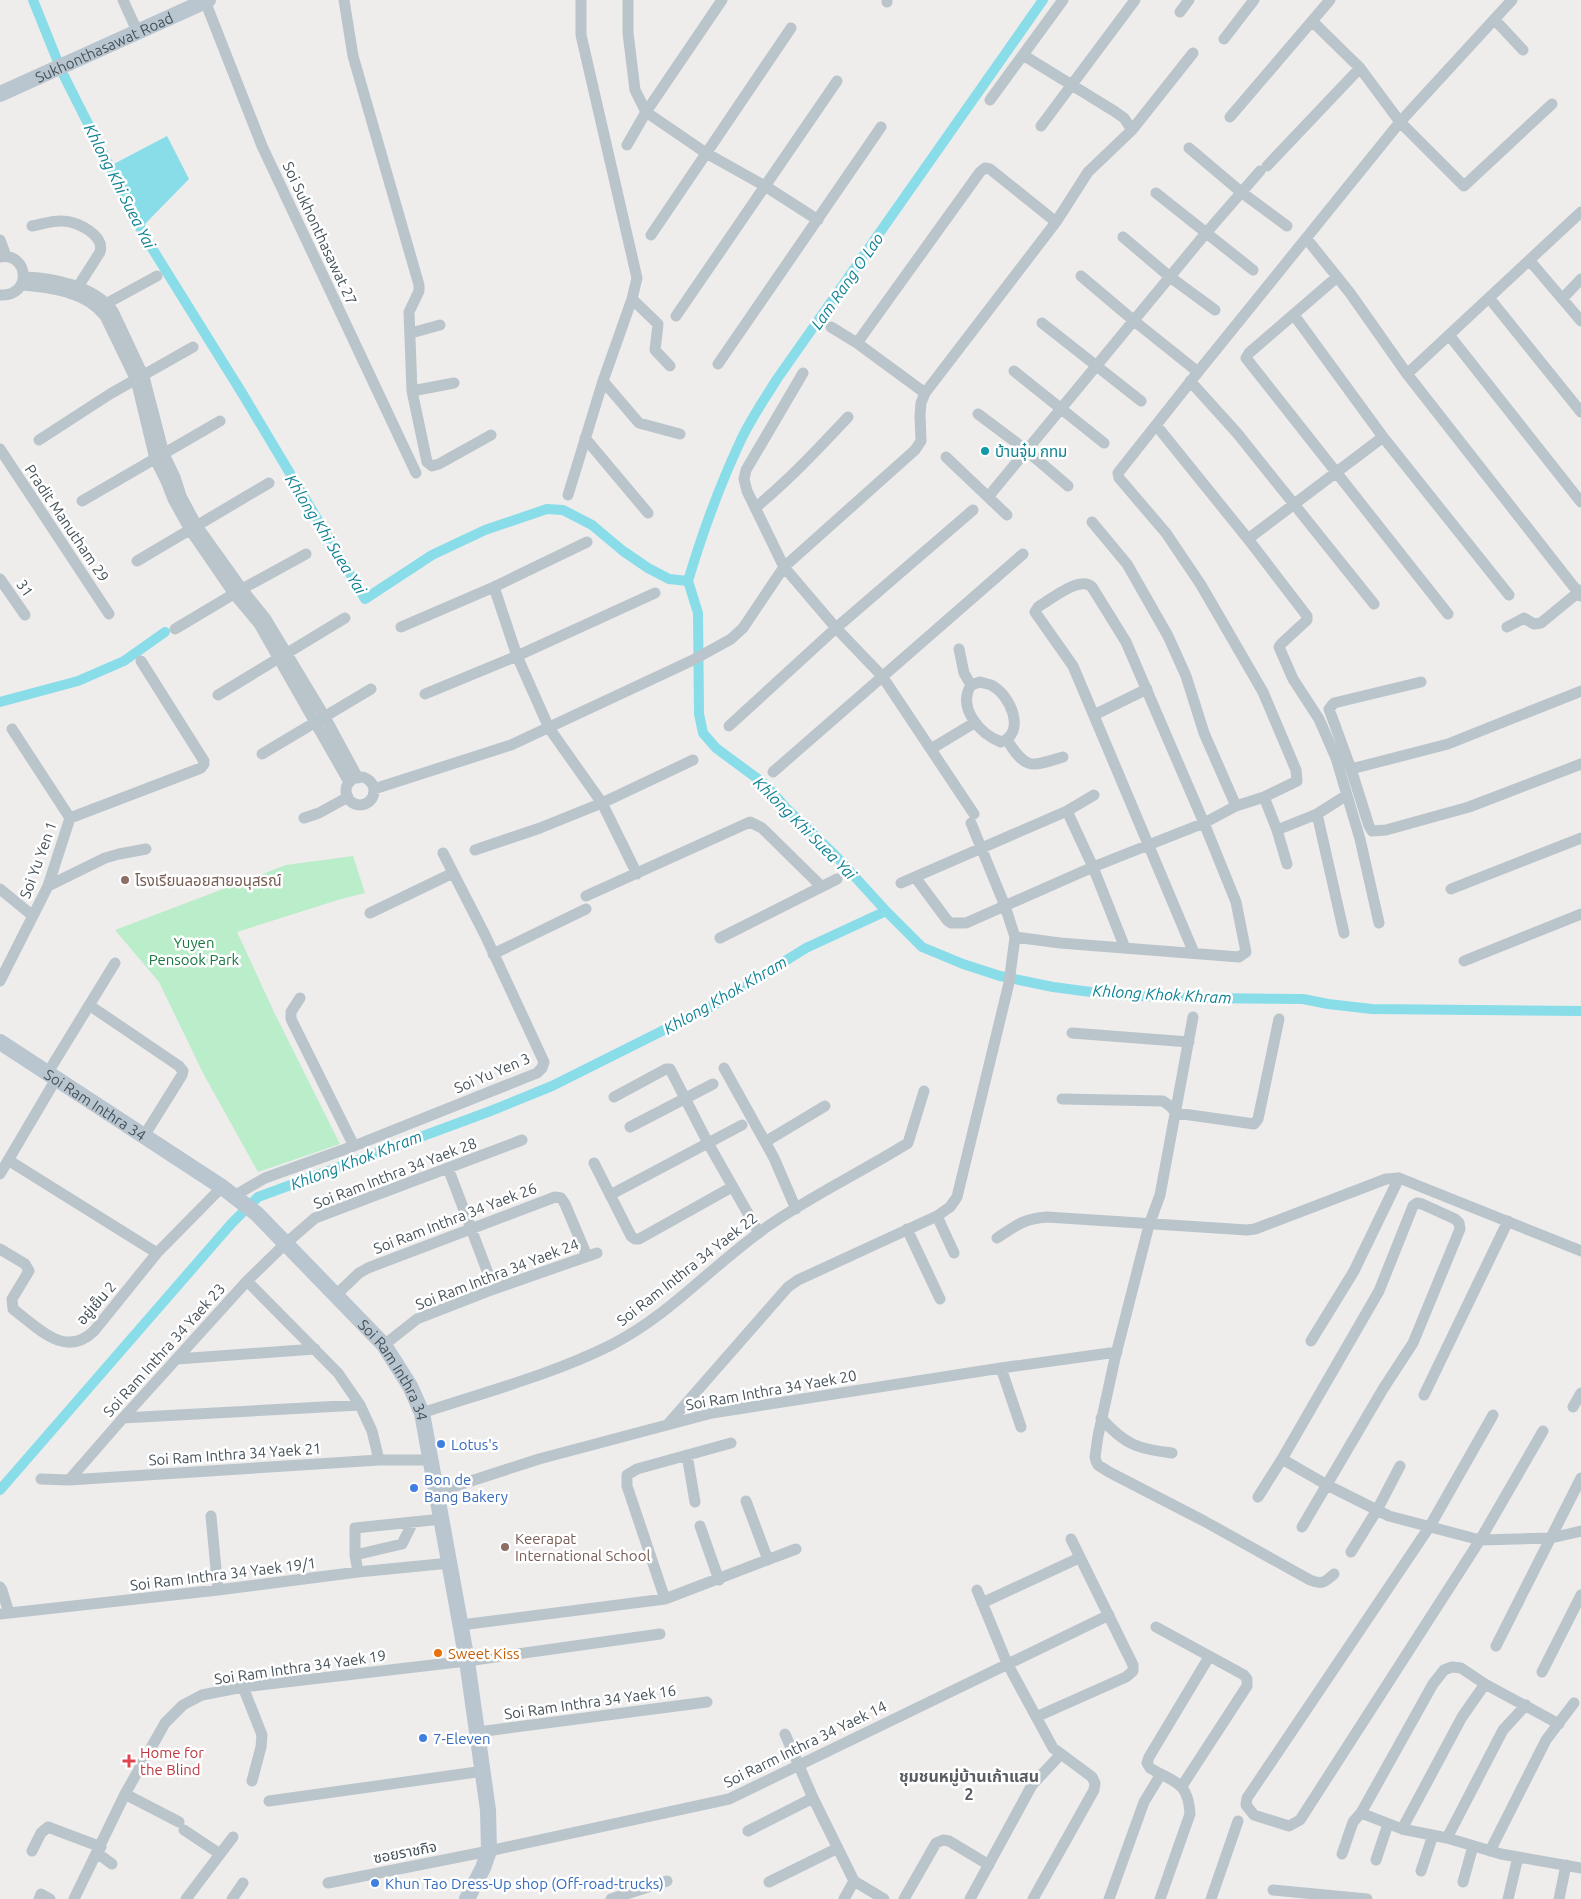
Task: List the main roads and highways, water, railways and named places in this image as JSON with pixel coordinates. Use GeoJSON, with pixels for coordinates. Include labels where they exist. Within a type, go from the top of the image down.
{"type":"FeatureCollection","features":[{"type":"Feature","properties":{"kind":"water"},"geometry":{"type":"Polygon","coordinates":[[[167,136],[189,179],[144,225],[110,166],[167,136]]]}},
{"type":"Feature","properties":{"kind":"waterway","name":"Khlong Khi Suea Yai"},"geometry":{"type":"LineString","coordinates":[[33,0],[62,72],[145,237],[242,393],[365,599],[432,555],[485,530],[547,509],[563,510],[592,525],[623,551],[648,568],[669,579],[688,581]]}},
{"type":"Feature","properties":{"kind":"waterway","name":"Lam Rang O Lao"},"geometry":{"type":"LineString","coordinates":[[688,581],[705,528],[725,476],[757,410],[1043,0]]}},
{"type":"Feature","properties":{"kind":"waterway","name":"Khlong Khok Khram"},"geometry":{"type":"LineString","coordinates":[[688,581],[698,613],[699,714],[703,733],[716,748],[766,785],[786,808],[835,855],[922,947],[963,964],[1000,976],[1053,987],[1091,992],[1135,996],[1303,999],[1372,1009],[1581,1011]]}},
{"type":"Feature","properties":{"kind":"waterway"},"geometry":{"type":"LineString","coordinates":[[0,702],[78,681],[124,661],[165,632]]}},
{"type":"Feature","properties":{"kind":"waterway","name":"Khlong Khok Khram"},"geometry":{"type":"LineString","coordinates":[[0,1490],[231,1224],[258,1197],[488,1112],[552,1086],[716,1004],[806,948],[886,911]]}},
{"type":"Feature","properties":{"kind":"place","name":"บ้านจุ๋ม กทม"},"geometry":{"type":"Point","coordinates":[985,451]}},
{"type":"Feature","properties":{"kind":"place","name":"โรงเรียนลอยสายอนุสรณ์"},"geometry":{"type":"Point","coordinates":[125,880]}},
{"type":"Feature","properties":{"kind":"place","name":"Lotus's"},"geometry":{"type":"Point","coordinates":[441,1444]}},
{"type":"Feature","properties":{"kind":"place","name":"Bon de Bang Bakery"},"geometry":{"type":"Point","coordinates":[414,1488]}},
{"type":"Feature","properties":{"kind":"place","name":"Keerapat International School"},"geometry":{"type":"Point","coordinates":[505,1547]}},
{"type":"Feature","properties":{"kind":"place","name":"Sweet Kiss"},"geometry":{"type":"Point","coordinates":[438,1653]}},
{"type":"Feature","properties":{"kind":"place","name":"7-Eleven"},"geometry":{"type":"Point","coordinates":[423,1738]}},
{"type":"Feature","properties":{"kind":"place","name":"Home for the Blind"},"geometry":{"type":"Point","coordinates":[129,1761]}},
{"type":"Feature","properties":{"kind":"place","name":"Khun Tao Dress-Up shop (Off-road-trucks)"},"geometry":{"type":"Point","coordinates":[375,1883]}},
{"type":"Feature","properties":{"kind":"district","name":"ชุมชนหมู่บ้านเก้าแสน 2"},"geometry":{"type":"Point","coordinates":[969,1785]}},
{"type":"Feature","properties":{"kind":"park label","name":"Yuyen Pensook Park"},"geometry":{"type":"Point","coordinates":[194,950]}}]}
